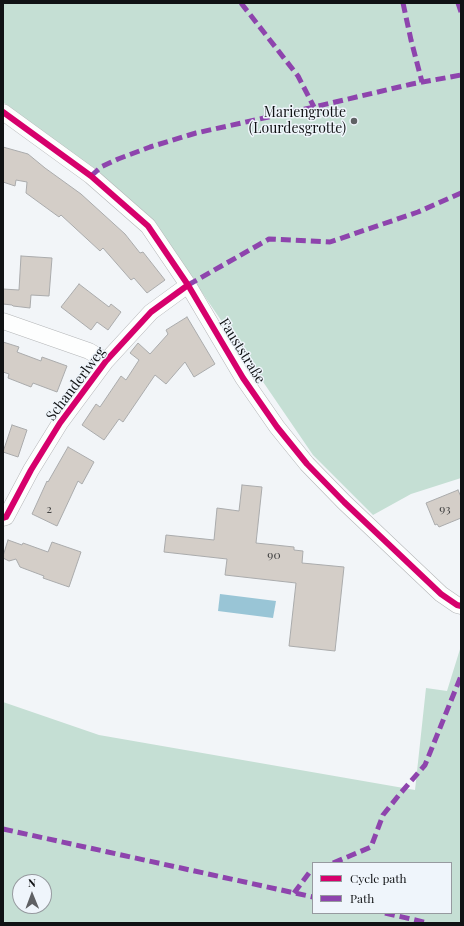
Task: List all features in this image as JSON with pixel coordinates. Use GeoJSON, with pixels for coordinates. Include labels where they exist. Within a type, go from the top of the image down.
{"type":"FeatureCollection","features":[{"type":"Feature","properties":{"kind":"street","name":"Fauststraße"},"geometry":{"type":"LineString","coordinates":[[3,112],[91,176],[148,226],[188,285],[243,378],[277,427],[307,464],[344,502],[441,594],[457,605],[461,606]]}},
{"type":"Feature","properties":{"kind":"street","name":"Schanderlweg"},"geometry":{"type":"LineString","coordinates":[[4,517],[60,423],[106,362],[151,312],[188,285]]}},
{"type":"Feature","properties":{"kind":"street"},"geometry":{"type":"LineString","coordinates":[[3,321],[89,351],[106,362]]}},
{"type":"Feature","properties":{"kind":"green space"},"geometry":{"type":"Polygon","coordinates":[[[3,3],[461,3],[461,478],[411,494],[373,515],[313,455],[171,247],[101,177],[3,102],[3,3]]]}},
{"type":"Feature","properties":{"kind":"green space"},"geometry":{"type":"Polygon","coordinates":[[[461,646],[461,923],[3,923],[3,702],[99,735],[415,790],[426,688],[447,691],[461,646]]]}},
{"type":"Feature","properties":{"kind":"water"},"geometry":{"type":"Polygon","coordinates":[[[220,594],[276,601],[273,618],[218,611],[220,594]]]}},
{"type":"Feature","properties":{"kind":"building"},"geometry":{"type":"Polygon","coordinates":[[[3,147],[28,154],[81,194],[125,234],[140,253],[143,252],[165,280],[147,293],[134,278],[131,280],[103,248],[100,251],[61,215],[59,217],[26,193],[27,182],[16,180],[15,186],[3,182],[3,147]]]}},
{"type":"Feature","properties":{"kind":"building"},"geometry":{"type":"Polygon","coordinates":[[[21,256],[52,258],[49,296],[31,295],[30,308],[3,304],[3,289],[19,290],[21,256]]]}},
{"type":"Feature","properties":{"kind":"building"},"geometry":{"type":"Polygon","coordinates":[[[79,284],[109,307],[111,304],[121,312],[108,330],[97,322],[91,330],[61,307],[79,284]]]}},
{"type":"Feature","properties":{"kind":"building"},"geometry":{"type":"Polygon","coordinates":[[[187,317],[215,364],[194,377],[185,362],[166,384],[155,375],[123,422],[119,419],[104,440],[82,425],[96,404],[100,407],[121,376],[126,380],[139,360],[130,353],[138,343],[150,354],[168,334],[166,330],[187,317]]]}},
{"type":"Feature","properties":{"kind":"building"},"geometry":{"type":"Polygon","coordinates":[[[3,342],[19,347],[17,352],[41,361],[42,357],[67,366],[57,392],[33,383],[31,387],[8,378],[9,374],[3,372],[3,342]]]}},
{"type":"Feature","properties":{"kind":"building"},"geometry":{"type":"Polygon","coordinates":[[[12,425],[27,430],[18,457],[3,452],[12,425]]]}},
{"type":"Feature","properties":{"kind":"building"},"geometry":{"type":"Polygon","coordinates":[[[68,447],[94,462],[82,484],[78,481],[57,526],[32,514],[47,481],[48,482],[68,447]]]}},
{"type":"Feature","properties":{"kind":"building"},"geometry":{"type":"Polygon","coordinates":[[[242,485],[262,487],[256,543],[294,547],[294,550],[303,551],[302,563],[344,567],[335,651],[289,646],[296,583],[225,575],[227,559],[164,552],[166,535],[214,540],[217,508],[239,511],[242,485]]]}},
{"type":"Feature","properties":{"kind":"building"},"geometry":{"type":"Polygon","coordinates":[[[458,490],[461,497],[461,518],[439,527],[437,524],[435,525],[426,503],[458,490]]]}},
{"type":"Feature","properties":{"kind":"building"},"geometry":{"type":"Polygon","coordinates":[[[8,540],[22,545],[23,543],[48,552],[52,542],[81,552],[69,587],[43,578],[44,576],[20,567],[16,559],[9,561],[3,558],[8,540]]]}},
{"type":"Feature","properties":{"kind":"marked path"},"geometry":{"type":"LineString","coordinates":[[241,3],[298,76],[314,107]]}},
{"type":"Feature","properties":{"kind":"marked path"},"geometry":{"type":"LineString","coordinates":[[403,3],[422,82]]}},
{"type":"Feature","properties":{"kind":"marked path"},"geometry":{"type":"LineString","coordinates":[[458,3],[461,12]]}},
{"type":"Feature","properties":{"kind":"marked path"},"geometry":{"type":"LineString","coordinates":[[91,176],[101,167],[118,159],[150,147],[196,133],[412,84],[461,75]]}},
{"type":"Feature","properties":{"kind":"marked path"},"geometry":{"type":"LineString","coordinates":[[188,285],[269,239],[330,242],[418,212],[461,193]]}},
{"type":"Feature","properties":{"kind":"marked path"},"geometry":{"type":"LineString","coordinates":[[335,862],[371,847],[383,815],[425,765],[461,676]]}},
{"type":"Feature","properties":{"kind":"marked path"},"geometry":{"type":"LineString","coordinates":[[3,829],[312,897]]}},
{"type":"Feature","properties":{"kind":"marked path"},"geometry":{"type":"LineString","coordinates":[[294,893],[309,873],[312,872]]}},
{"type":"Feature","properties":{"kind":"marked path"},"geometry":{"type":"LineString","coordinates":[[389,914],[428,923]]}},
{"type":"Feature","properties":{"kind":"cycle path"},"geometry":{"type":"LineString","coordinates":[[3,112],[91,176],[148,226],[188,285],[243,378],[277,427],[307,464],[344,502],[441,594],[457,605],[461,606]]}},
{"type":"Feature","properties":{"kind":"cycle path"},"geometry":{"type":"LineString","coordinates":[[3,518],[6,517],[31,470],[60,423],[106,361],[151,312],[188,285]]}},
{"type":"Feature","properties":{"kind":"place","name":"Mariengrotte (Lourdesgrotte)"},"geometry":{"type":"Point","coordinates":[354,121]}}]}
